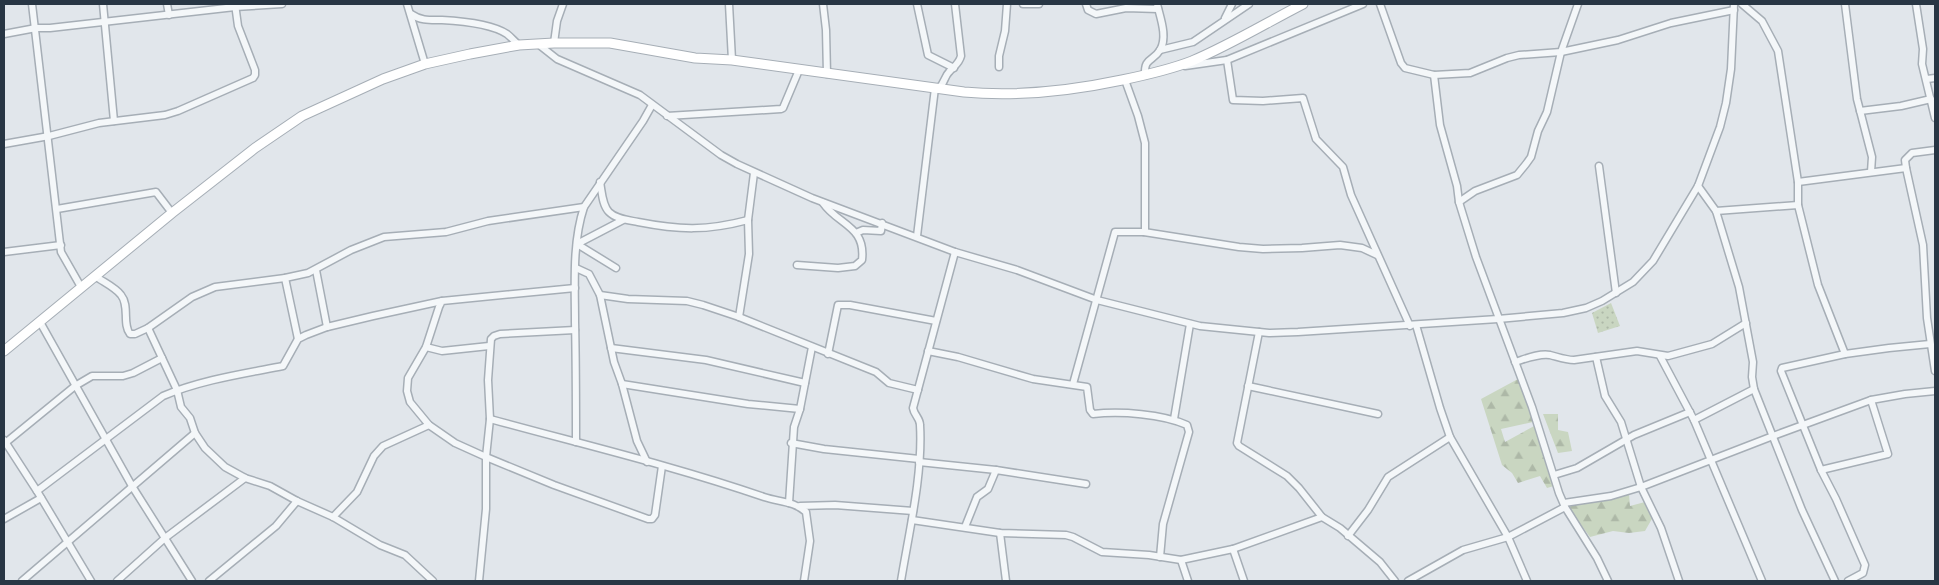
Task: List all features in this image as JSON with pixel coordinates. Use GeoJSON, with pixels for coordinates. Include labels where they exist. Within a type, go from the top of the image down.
{"type":"FeatureCollection","features":[{"type":"Feature","properties":{"kind":"main road"},"geometry":{"type":"LineString","coordinates":[[4,351],[172,213],[255,148],[302,116],[374,82],[426,64],[518,46],[554,43],[610,43],[695,58],[732,60],[980,94],[1039,93],[1094,86],[1172,68],[1225,46],[1303,4]]}},
{"type":"Feature","properties":{"kind":"street"},"geometry":{"type":"LineString","coordinates":[[32,4],[49,136],[60,246],[66,262],[81,287]]}},
{"type":"Feature","properties":{"kind":"street"},"geometry":{"type":"LineString","coordinates":[[103,4],[114,121]]}},
{"type":"Feature","properties":{"kind":"street"},"geometry":{"type":"LineString","coordinates":[[168,4],[169,15]]}},
{"type":"Feature","properties":{"kind":"street"},"geometry":{"type":"LineString","coordinates":[[4,34],[36,28],[169,15],[235,6],[282,4]]}},
{"type":"Feature","properties":{"kind":"street"},"geometry":{"type":"LineString","coordinates":[[407,4],[426,64]]}},
{"type":"Feature","properties":{"kind":"street"},"geometry":{"type":"LineString","coordinates":[[554,43],[557,21],[563,4]]}},
{"type":"Feature","properties":{"kind":"street"},"geometry":{"type":"LineString","coordinates":[[729,4],[732,60]]}},
{"type":"Feature","properties":{"kind":"street"},"geometry":{"type":"LineString","coordinates":[[822,4],[826,30],[827,74]]}},
{"type":"Feature","properties":{"kind":"street"},"geometry":{"type":"LineString","coordinates":[[917,4],[928,55],[954,68]]}},
{"type":"Feature","properties":{"kind":"street"},"geometry":{"type":"LineString","coordinates":[[917,236],[937,88],[946,81],[948,72],[960,62],[961,56],[955,4]]}},
{"type":"Feature","properties":{"kind":"street"},"geometry":{"type":"LineString","coordinates":[[999,67],[1007,4]]}},
{"type":"Feature","properties":{"kind":"street"},"geometry":{"type":"LineString","coordinates":[[1023,4],[1038,4]]}},
{"type":"Feature","properties":{"kind":"street"},"geometry":{"type":"LineString","coordinates":[[1086,4],[1088,10],[1096,14],[1126,8],[1158,7],[1163,36],[1160,50]]}},
{"type":"Feature","properties":{"kind":"street"},"geometry":{"type":"LineString","coordinates":[[1225,19],[1232,4]]}},
{"type":"Feature","properties":{"kind":"street"},"geometry":{"type":"LineString","coordinates":[[1145,75],[1144,67],[1146,62],[1160,50],[1193,42],[1249,4]]}},
{"type":"Feature","properties":{"kind":"street"},"geometry":{"type":"LineString","coordinates":[[1172,68],[1227,60],[1363,4]]}},
{"type":"Feature","properties":{"kind":"street"},"geometry":{"type":"LineString","coordinates":[[538,44],[557,59],[640,95],[721,154],[754,173],[822,202],[917,236],[955,252],[1017,270],[1097,300],[1190,324],[1258,332],[1298,332],[1498,320],[1563,313],[1586,308],[1633,282],[1653,261],[1698,186],[1720,127],[1731,69],[1734,7],[1671,23],[1618,40],[1561,52],[1519,55],[1470,73],[1434,75],[1405,68],[1380,4]]}},
{"type":"Feature","properties":{"kind":"street"},"geometry":{"type":"LineString","coordinates":[[1459,202],[1475,191],[1517,175],[1531,156],[1538,130],[1547,112],[1561,52],[1578,4]]}},
{"type":"Feature","properties":{"kind":"street"},"geometry":{"type":"LineString","coordinates":[[1742,4],[1762,21],[1778,51],[1798,182],[1798,205],[1818,285],[1845,354]]}},
{"type":"Feature","properties":{"kind":"street"},"geometry":{"type":"LineString","coordinates":[[1845,4],[1860,111],[1872,157],[1871,172]]}},
{"type":"Feature","properties":{"kind":"street"},"geometry":{"type":"LineString","coordinates":[[1916,4],[1923,49],[1922,64],[1935,118]]}},
{"type":"Feature","properties":{"kind":"street"},"geometry":{"type":"LineString","coordinates":[[4,144],[49,136],[99,123],[165,115],[253,78],[255,70],[238,26],[235,6]]}},
{"type":"Feature","properties":{"kind":"street"},"geometry":{"type":"LineString","coordinates":[[411,14],[426,20],[465,22],[492,28],[508,35],[518,46]]}},
{"type":"Feature","properties":{"kind":"street"},"geometry":{"type":"LineString","coordinates":[[1227,60],[1233,100],[1262,101],[1302,98],[1316,139],[1343,167],[1351,195],[1377,255],[1413,325],[1450,437],[1508,537],[1526,581]]}},
{"type":"Feature","properties":{"kind":"street"},"geometry":{"type":"LineString","coordinates":[[667,116],[780,110],[784,108],[799,70]]}},
{"type":"Feature","properties":{"kind":"street"},"geometry":{"type":"LineString","coordinates":[[1434,75],[1440,125],[1459,202],[1476,257],[1515,362],[1564,505],[1597,558],[1608,581]]}},
{"type":"Feature","properties":{"kind":"street"},"geometry":{"type":"LineString","coordinates":[[1927,80],[1935,78]]}},
{"type":"Feature","properties":{"kind":"street"},"geometry":{"type":"LineString","coordinates":[[1125,80],[1145,143],[1144,232]]}},
{"type":"Feature","properties":{"kind":"street"},"geometry":{"type":"LineString","coordinates":[[1860,111],[1901,106],[1931,98]]}},
{"type":"Feature","properties":{"kind":"street"},"geometry":{"type":"LineString","coordinates":[[576,442],[575,288],[578,233],[584,207],[652,105]]}},
{"type":"Feature","properties":{"kind":"street"},"geometry":{"type":"LineString","coordinates":[[1935,150],[1909,155],[1905,160],[1923,245],[1930,344],[1935,371]]}},
{"type":"Feature","properties":{"kind":"street"},"geometry":{"type":"LineString","coordinates":[[1599,166],[1616,293]]}},
{"type":"Feature","properties":{"kind":"street"},"geometry":{"type":"LineString","coordinates":[[1798,182],[1906,168]]}},
{"type":"Feature","properties":{"kind":"street"},"geometry":{"type":"LineString","coordinates":[[739,317],[748,254],[748,220],[754,173]]}},
{"type":"Feature","properties":{"kind":"street"},"geometry":{"type":"LineString","coordinates":[[600,182],[607,210],[613,215],[624,219],[668,228],[686,229],[730,225],[748,220]]}},
{"type":"Feature","properties":{"kind":"street"},"geometry":{"type":"LineString","coordinates":[[1698,186],[1716,212],[1739,287],[1753,362],[1752,377],[1754,389],[1802,510],[1835,581]]}},
{"type":"Feature","properties":{"kind":"street"},"geometry":{"type":"LineString","coordinates":[[57,209],[156,192],[172,213]]}},
{"type":"Feature","properties":{"kind":"street"},"geometry":{"type":"LineString","coordinates":[[797,264],[838,268],[855,266],[862,260],[863,249],[856,233],[825,207],[822,202]]}},
{"type":"Feature","properties":{"kind":"street"},"geometry":{"type":"LineString","coordinates":[[1716,212],[1798,205]]}},
{"type":"Feature","properties":{"kind":"street"},"geometry":{"type":"LineString","coordinates":[[95,276],[122,296],[125,302],[127,330],[130,334],[135,334],[148,328],[192,297],[215,286],[284,278],[316,270],[351,250],[393,234],[446,232],[482,222],[584,207]]}},
{"type":"Feature","properties":{"kind":"street"},"geometry":{"type":"LineString","coordinates":[[577,244],[624,219]]}},
{"type":"Feature","properties":{"kind":"street"},"geometry":{"type":"LineString","coordinates":[[856,233],[863,230],[881,231],[882,224]]}},
{"type":"Feature","properties":{"kind":"street"},"geometry":{"type":"LineString","coordinates":[[1072,384],[1115,232],[1144,232],[1263,249],[1348,246],[1362,248],[1377,255]]}},
{"type":"Feature","properties":{"kind":"street"},"geometry":{"type":"LineString","coordinates":[[577,244],[616,268]]}},
{"type":"Feature","properties":{"kind":"street"},"geometry":{"type":"LineString","coordinates":[[4,252],[60,246]]}},
{"type":"Feature","properties":{"kind":"street"},"geometry":{"type":"LineString","coordinates":[[901,581],[912,520],[919,460],[920,423],[913,412],[913,408],[955,252]]}},
{"type":"Feature","properties":{"kind":"street"},"geometry":{"type":"LineString","coordinates":[[576,268],[589,274],[600,295],[610,348],[637,441],[648,462]]}},
{"type":"Feature","properties":{"kind":"street"},"geometry":{"type":"LineString","coordinates":[[316,270],[327,327]]}},
{"type":"Feature","properties":{"kind":"street"},"geometry":{"type":"LineString","coordinates":[[284,278],[298,339]]}},
{"type":"Feature","properties":{"kind":"street"},"geometry":{"type":"LineString","coordinates":[[4,519],[39,494],[163,396],[177,390],[231,375],[283,366],[298,339],[327,327],[442,301],[575,288]]}},
{"type":"Feature","properties":{"kind":"street"},"geometry":{"type":"LineString","coordinates":[[600,295],[628,299],[687,301],[739,317],[876,372],[889,383],[918,390]]}},
{"type":"Feature","properties":{"kind":"street"},"geometry":{"type":"LineString","coordinates":[[442,301],[438,307],[426,347],[408,378],[407,391],[410,402],[429,425],[455,443],[486,457],[554,485],[648,519],[656,515],[662,466]]}},
{"type":"Feature","properties":{"kind":"street"},"geometry":{"type":"LineString","coordinates":[[828,354],[838,305],[850,305],[936,321]]}},
{"type":"Feature","properties":{"kind":"street"},"geometry":{"type":"LineString","coordinates":[[40,322],[105,440],[192,581]]}},
{"type":"Feature","properties":{"kind":"street"},"geometry":{"type":"LineString","coordinates":[[1515,362],[1540,355],[1567,360],[1637,351],[1647,351],[1660,356],[1668,356],[1712,344],[1746,323]]}},
{"type":"Feature","properties":{"kind":"street"},"geometry":{"type":"LineString","coordinates":[[1174,419],[1190,324]]}},
{"type":"Feature","properties":{"kind":"street"},"geometry":{"type":"LineString","coordinates":[[148,328],[177,390],[180,407],[190,418],[195,433],[210,453],[225,467],[245,478],[270,486],[297,501],[333,517],[380,545],[405,555],[433,581]]}},
{"type":"Feature","properties":{"kind":"street"},"geometry":{"type":"LineString","coordinates":[[479,581],[486,509],[486,457],[490,419],[488,386],[491,339],[500,334],[575,330]]}},
{"type":"Feature","properties":{"kind":"street"},"geometry":{"type":"LineString","coordinates":[[1258,332],[1237,442],[1239,446],[1287,476],[1322,517],[1340,528],[1380,562],[1395,581]]}},
{"type":"Feature","properties":{"kind":"street"},"geometry":{"type":"LineString","coordinates":[[1848,581],[1863,573],[1865,564],[1821,470],[1781,371],[1782,368],[1845,354],[1900,346],[1930,344]]}},
{"type":"Feature","properties":{"kind":"street"},"geometry":{"type":"LineString","coordinates":[[426,347],[442,351],[490,346]]}},
{"type":"Feature","properties":{"kind":"street"},"geometry":{"type":"LineString","coordinates":[[789,502],[791,443],[800,409],[812,347]]}},
{"type":"Feature","properties":{"kind":"street"},"geometry":{"type":"LineString","coordinates":[[610,348],[706,360],[805,383]]}},
{"type":"Feature","properties":{"kind":"street"},"geometry":{"type":"LineString","coordinates":[[928,351],[958,357],[1033,379],[1087,387],[1090,413],[1115,412],[1174,419],[1187,425],[1189,432],[1163,524],[1160,557]]}},
{"type":"Feature","properties":{"kind":"street"},"geometry":{"type":"LineString","coordinates":[[1660,356],[1694,420],[1762,581]]}},
{"type":"Feature","properties":{"kind":"street"},"geometry":{"type":"LineString","coordinates":[[1596,357],[1605,396],[1621,422],[1641,487],[1661,528],[1679,581]]}},
{"type":"Feature","properties":{"kind":"street"},"geometry":{"type":"LineString","coordinates":[[91,581],[39,494],[4,442],[75,386],[92,376],[124,376],[162,358]]}},
{"type":"Feature","properties":{"kind":"street"},"geometry":{"type":"LineString","coordinates":[[622,384],[748,404],[800,409]]}},
{"type":"Feature","properties":{"kind":"street"},"geometry":{"type":"LineString","coordinates":[[1248,386],[1378,414]]}},
{"type":"Feature","properties":{"kind":"street"},"geometry":{"type":"LineString","coordinates":[[1694,420],[1754,389]]}},
{"type":"Feature","properties":{"kind":"street"},"geometry":{"type":"LineString","coordinates":[[1408,581],[1471,547],[1508,537],[1564,505],[1611,496],[1641,487],[1711,459],[1872,400],[1935,391]]}},
{"type":"Feature","properties":{"kind":"street"},"geometry":{"type":"LineString","coordinates":[[1821,470],[1888,454],[1872,400]]}},
{"type":"Feature","properties":{"kind":"street"},"geometry":{"type":"LineString","coordinates":[[1554,475],[1577,468],[1626,439],[1690,412]]}},
{"type":"Feature","properties":{"kind":"street"},"geometry":{"type":"LineString","coordinates":[[490,419],[662,466],[774,501],[789,502],[800,506],[835,505],[913,511]]}},
{"type":"Feature","properties":{"kind":"street"},"geometry":{"type":"LineString","coordinates":[[333,517],[357,492],[374,456],[383,446],[429,425]]}},
{"type":"Feature","properties":{"kind":"street"},"geometry":{"type":"LineString","coordinates":[[22,581],[195,433]]}},
{"type":"Feature","properties":{"kind":"street"},"geometry":{"type":"LineString","coordinates":[[1348,536],[1368,510],[1388,477],[1450,437]]}},
{"type":"Feature","properties":{"kind":"street"},"geometry":{"type":"LineString","coordinates":[[791,443],[1086,484]]}},
{"type":"Feature","properties":{"kind":"street"},"geometry":{"type":"LineString","coordinates":[[965,527],[977,497],[988,489],[996,470]]}},
{"type":"Feature","properties":{"kind":"street"},"geometry":{"type":"LineString","coordinates":[[117,581],[165,538],[245,478]]}},
{"type":"Feature","properties":{"kind":"street"},"geometry":{"type":"LineString","coordinates":[[209,581],[276,526],[297,501]]}},
{"type":"Feature","properties":{"kind":"street"},"geometry":{"type":"LineString","coordinates":[[800,506],[806,512],[810,540],[804,581]]}},
{"type":"Feature","properties":{"kind":"street"},"geometry":{"type":"LineString","coordinates":[[912,520],[1000,533],[1066,535],[1102,552],[1181,560],[1233,549],[1322,517]]}},
{"type":"Feature","properties":{"kind":"street"},"geometry":{"type":"LineString","coordinates":[[1000,533],[1006,581]]}},
{"type":"Feature","properties":{"kind":"street"},"geometry":{"type":"LineString","coordinates":[[1233,549],[1244,581]]}},
{"type":"Feature","properties":{"kind":"street"},"geometry":{"type":"LineString","coordinates":[[1181,560],[1188,581]]}},
{"type":"Feature","properties":{"kind":"green space"},"geometry":{"type":"Polygon","coordinates":[[[1611,303],[1620,326],[1598,333],[1592,313],[1611,303]]]}},
{"type":"Feature","properties":{"kind":"green space"},"geometry":{"type":"Polygon","coordinates":[[[1518,379],[1533,422],[1501,429],[1505,442],[1536,425],[1557,485],[1547,488],[1540,476],[1518,483],[1512,473],[1502,465],[1481,399],[1518,379]]]}},
{"type":"Feature","properties":{"kind":"green space"},"geometry":{"type":"Polygon","coordinates":[[[1543,414],[1558,414],[1558,430],[1568,432],[1572,451],[1558,453],[1543,414]]]}},
{"type":"Feature","properties":{"kind":"green space"},"geometry":{"type":"Polygon","coordinates":[[[1629,494],[1630,506],[1645,502],[1653,517],[1645,531],[1629,533],[1613,531],[1590,537],[1567,506],[1629,494]]]}}]}
